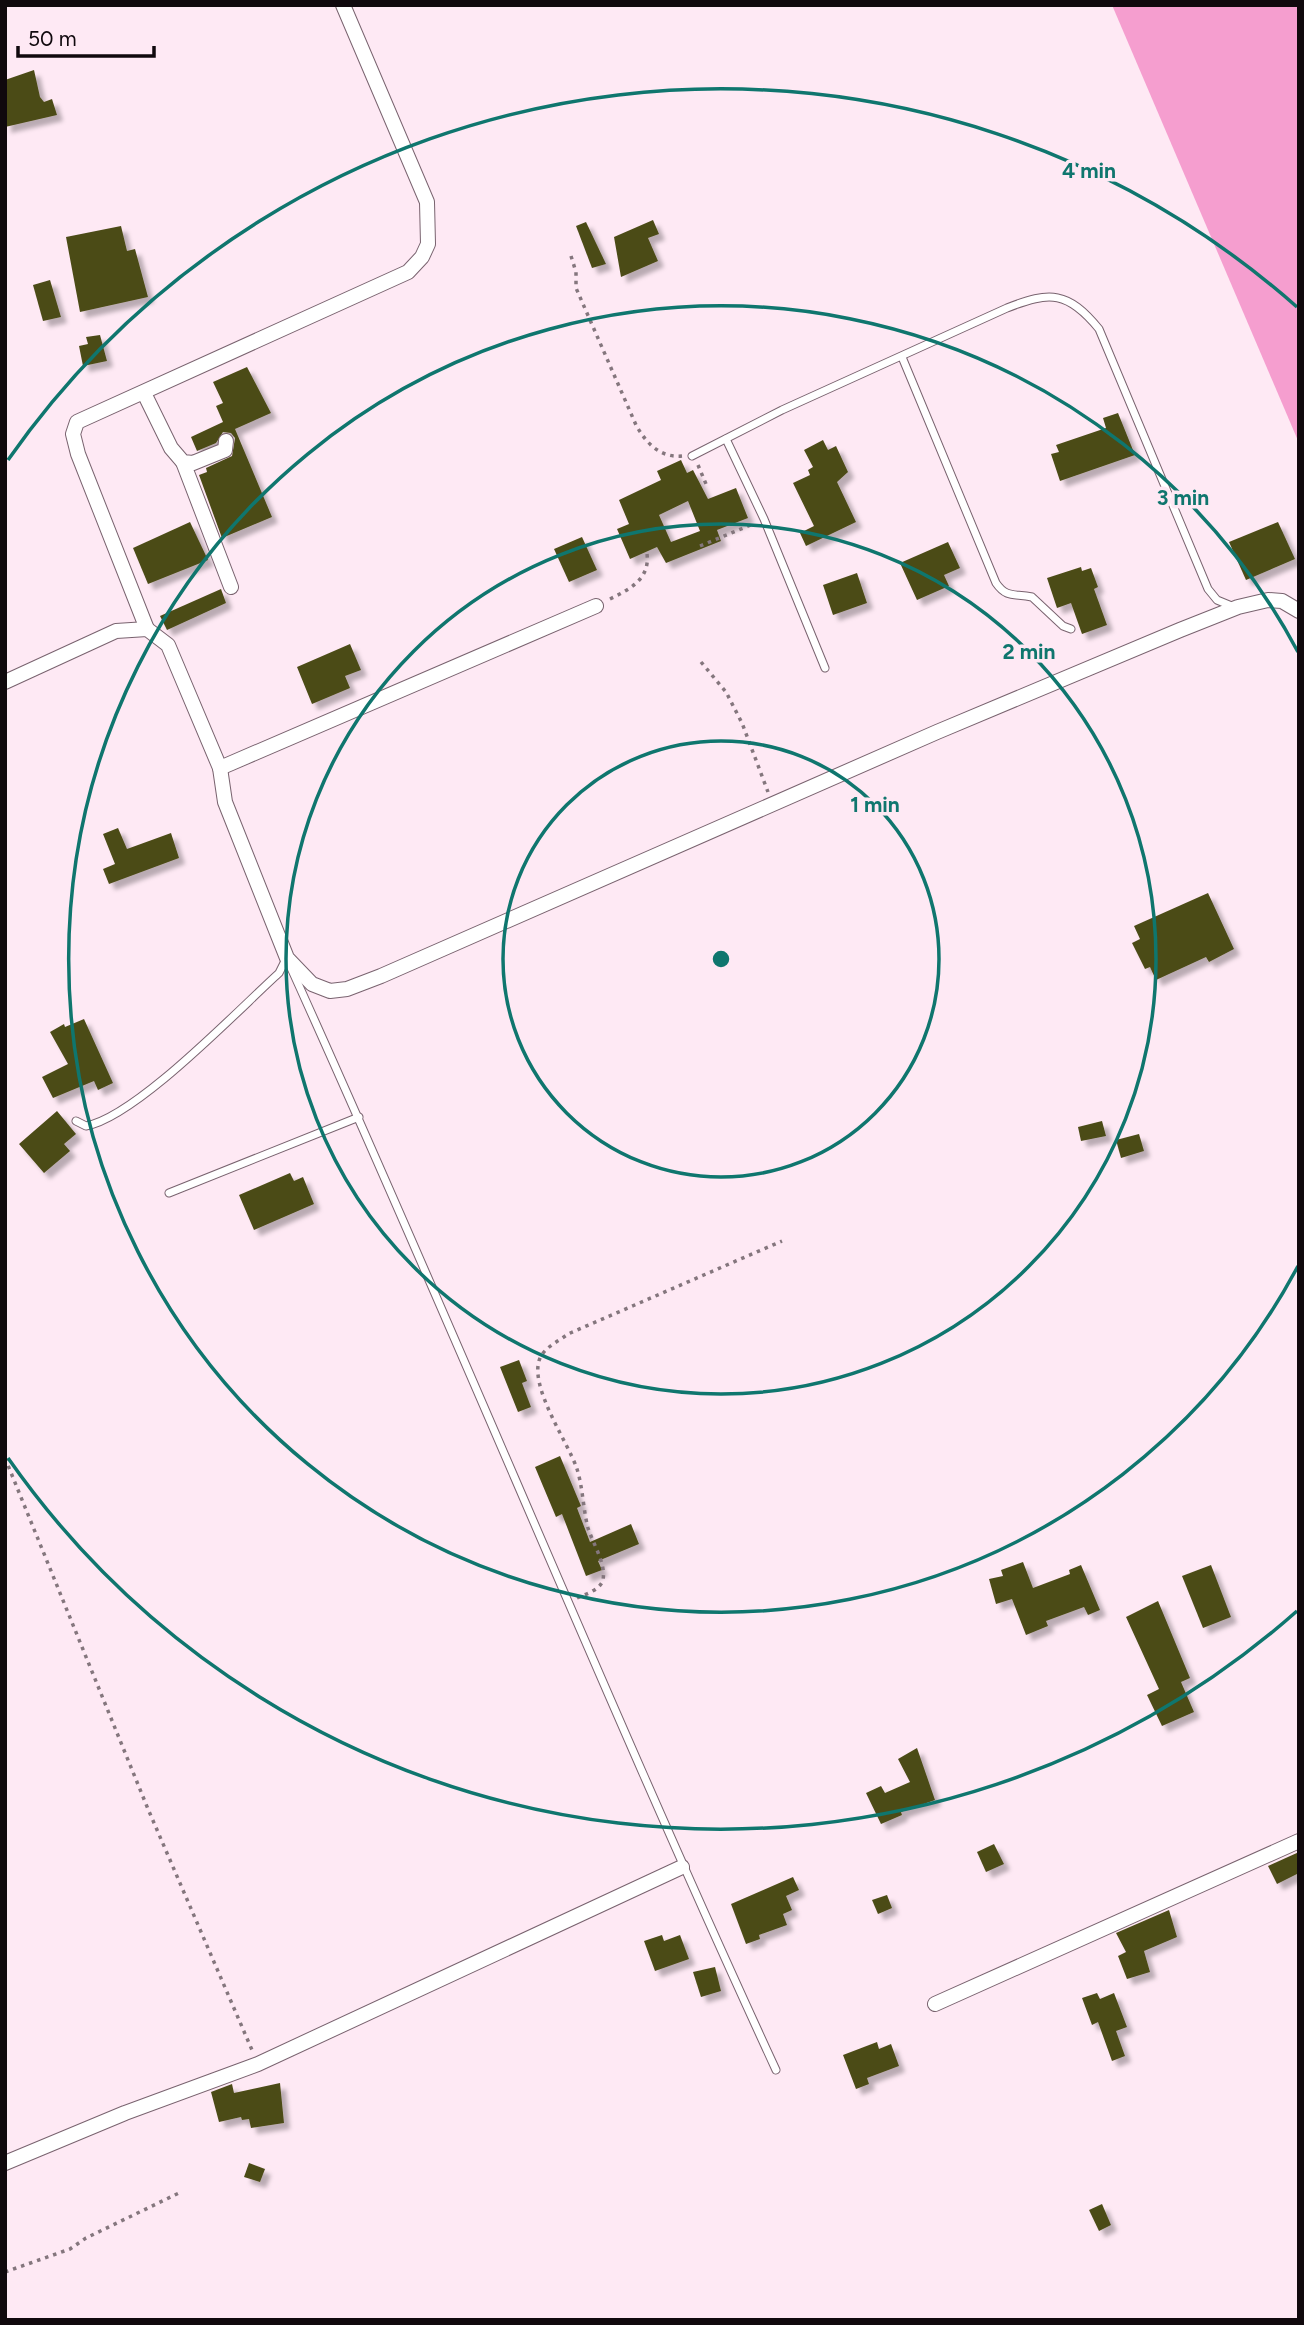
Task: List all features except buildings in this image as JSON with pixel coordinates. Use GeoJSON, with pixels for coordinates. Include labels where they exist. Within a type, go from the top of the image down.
{"type":"FeatureCollection","features":[{"type":"Feature","properties":{"kind":"street"},"geometry":{"type":"LineString","coordinates":[[343,5],[427,202],[428,244],[422,257],[408,272],[77,422],[73,434],[89,483],[147,629],[169,645],[220,768],[225,802],[287,958],[312,984],[330,991],[347,989],[382,976],[774,803],[1238,607],[1268,600],[1282,601],[1299,611]]}},
{"type":"Feature","properties":{"kind":"street"},"geometry":{"type":"LineString","coordinates":[[144,393],[172,448],[183,462],[231,587]]}},
{"type":"Feature","properties":{"kind":"street"},"geometry":{"type":"LineString","coordinates":[[183,462],[193,463],[225,450],[226,441]]}},
{"type":"Feature","properties":{"kind":"street"},"geometry":{"type":"LineString","coordinates":[[220,768],[596,606]]}},
{"type":"Feature","properties":{"kind":"street"},"geometry":{"type":"LineString","coordinates":[[5,682],[116,631],[147,629]]}},
{"type":"Feature","properties":{"kind":"street"},"geometry":{"type":"LineString","coordinates":[[935,2004],[1299,1841]]}},
{"type":"Feature","properties":{"kind":"street"},"geometry":{"type":"LineString","coordinates":[[5,2164],[125,2113],[258,2064],[682,1867]]}},
{"type":"Feature","properties":{"kind":"lane"},"geometry":{"type":"LineString","coordinates":[[692,456],[782,410],[1037,296],[1055,296],[1074,303],[1099,329],[1208,589],[1217,600],[1238,607]]}},
{"type":"Feature","properties":{"kind":"lane"},"geometry":{"type":"LineString","coordinates":[[902,357],[996,583],[1003,593],[1031,597],[1063,626],[1071,629]]}},
{"type":"Feature","properties":{"kind":"lane"},"geometry":{"type":"LineString","coordinates":[[726,439],[764,519],[825,668]]}},
{"type":"Feature","properties":{"kind":"lane"},"geometry":{"type":"LineString","coordinates":[[287,958],[359,1117],[682,1867],[776,2070]]}},
{"type":"Feature","properties":{"kind":"lane"},"geometry":{"type":"LineString","coordinates":[[76,1121],[86,1126],[96,1125],[132,1107],[279,972],[287,958]]}},
{"type":"Feature","properties":{"kind":"lane"},"geometry":{"type":"LineString","coordinates":[[169,1193],[359,1117]]}},
{"type":"Feature","properties":{"kind":"path"},"geometry":{"type":"LineString","coordinates":[[571,256],[576,272],[576,288],[622,401],[646,443],[672,457],[692,456],[706,484]]}},
{"type":"Feature","properties":{"kind":"path"},"geometry":{"type":"LineString","coordinates":[[700,546],[764,519]]}},
{"type":"Feature","properties":{"kind":"path"},"geometry":{"type":"LineString","coordinates":[[596,606],[638,582],[648,565],[647,554]]}},
{"type":"Feature","properties":{"kind":"path"},"geometry":{"type":"LineString","coordinates":[[701,662],[726,692],[742,723],[752,757],[774,803]]}},
{"type":"Feature","properties":{"kind":"path"},"geometry":{"type":"LineString","coordinates":[[569,1602],[599,1587],[603,1579],[601,1563],[588,1528],[577,1469],[541,1389],[537,1371],[540,1358],[548,1348],[568,1334],[782,1241]]}},
{"type":"Feature","properties":{"kind":"path"},"geometry":{"type":"LineString","coordinates":[[5,1458],[148,1809],[258,2064]]}},
{"type":"Feature","properties":{"kind":"path"},"geometry":{"type":"LineString","coordinates":[[5,2272],[70,2249],[86,2238],[181,2192]]}},
{"type":"Feature","properties":{"kind":"shaded area"},"geometry":{"type":"Polygon","coordinates":[[[1112,5],[1299,5],[1299,443],[1112,5]]]}}]}
